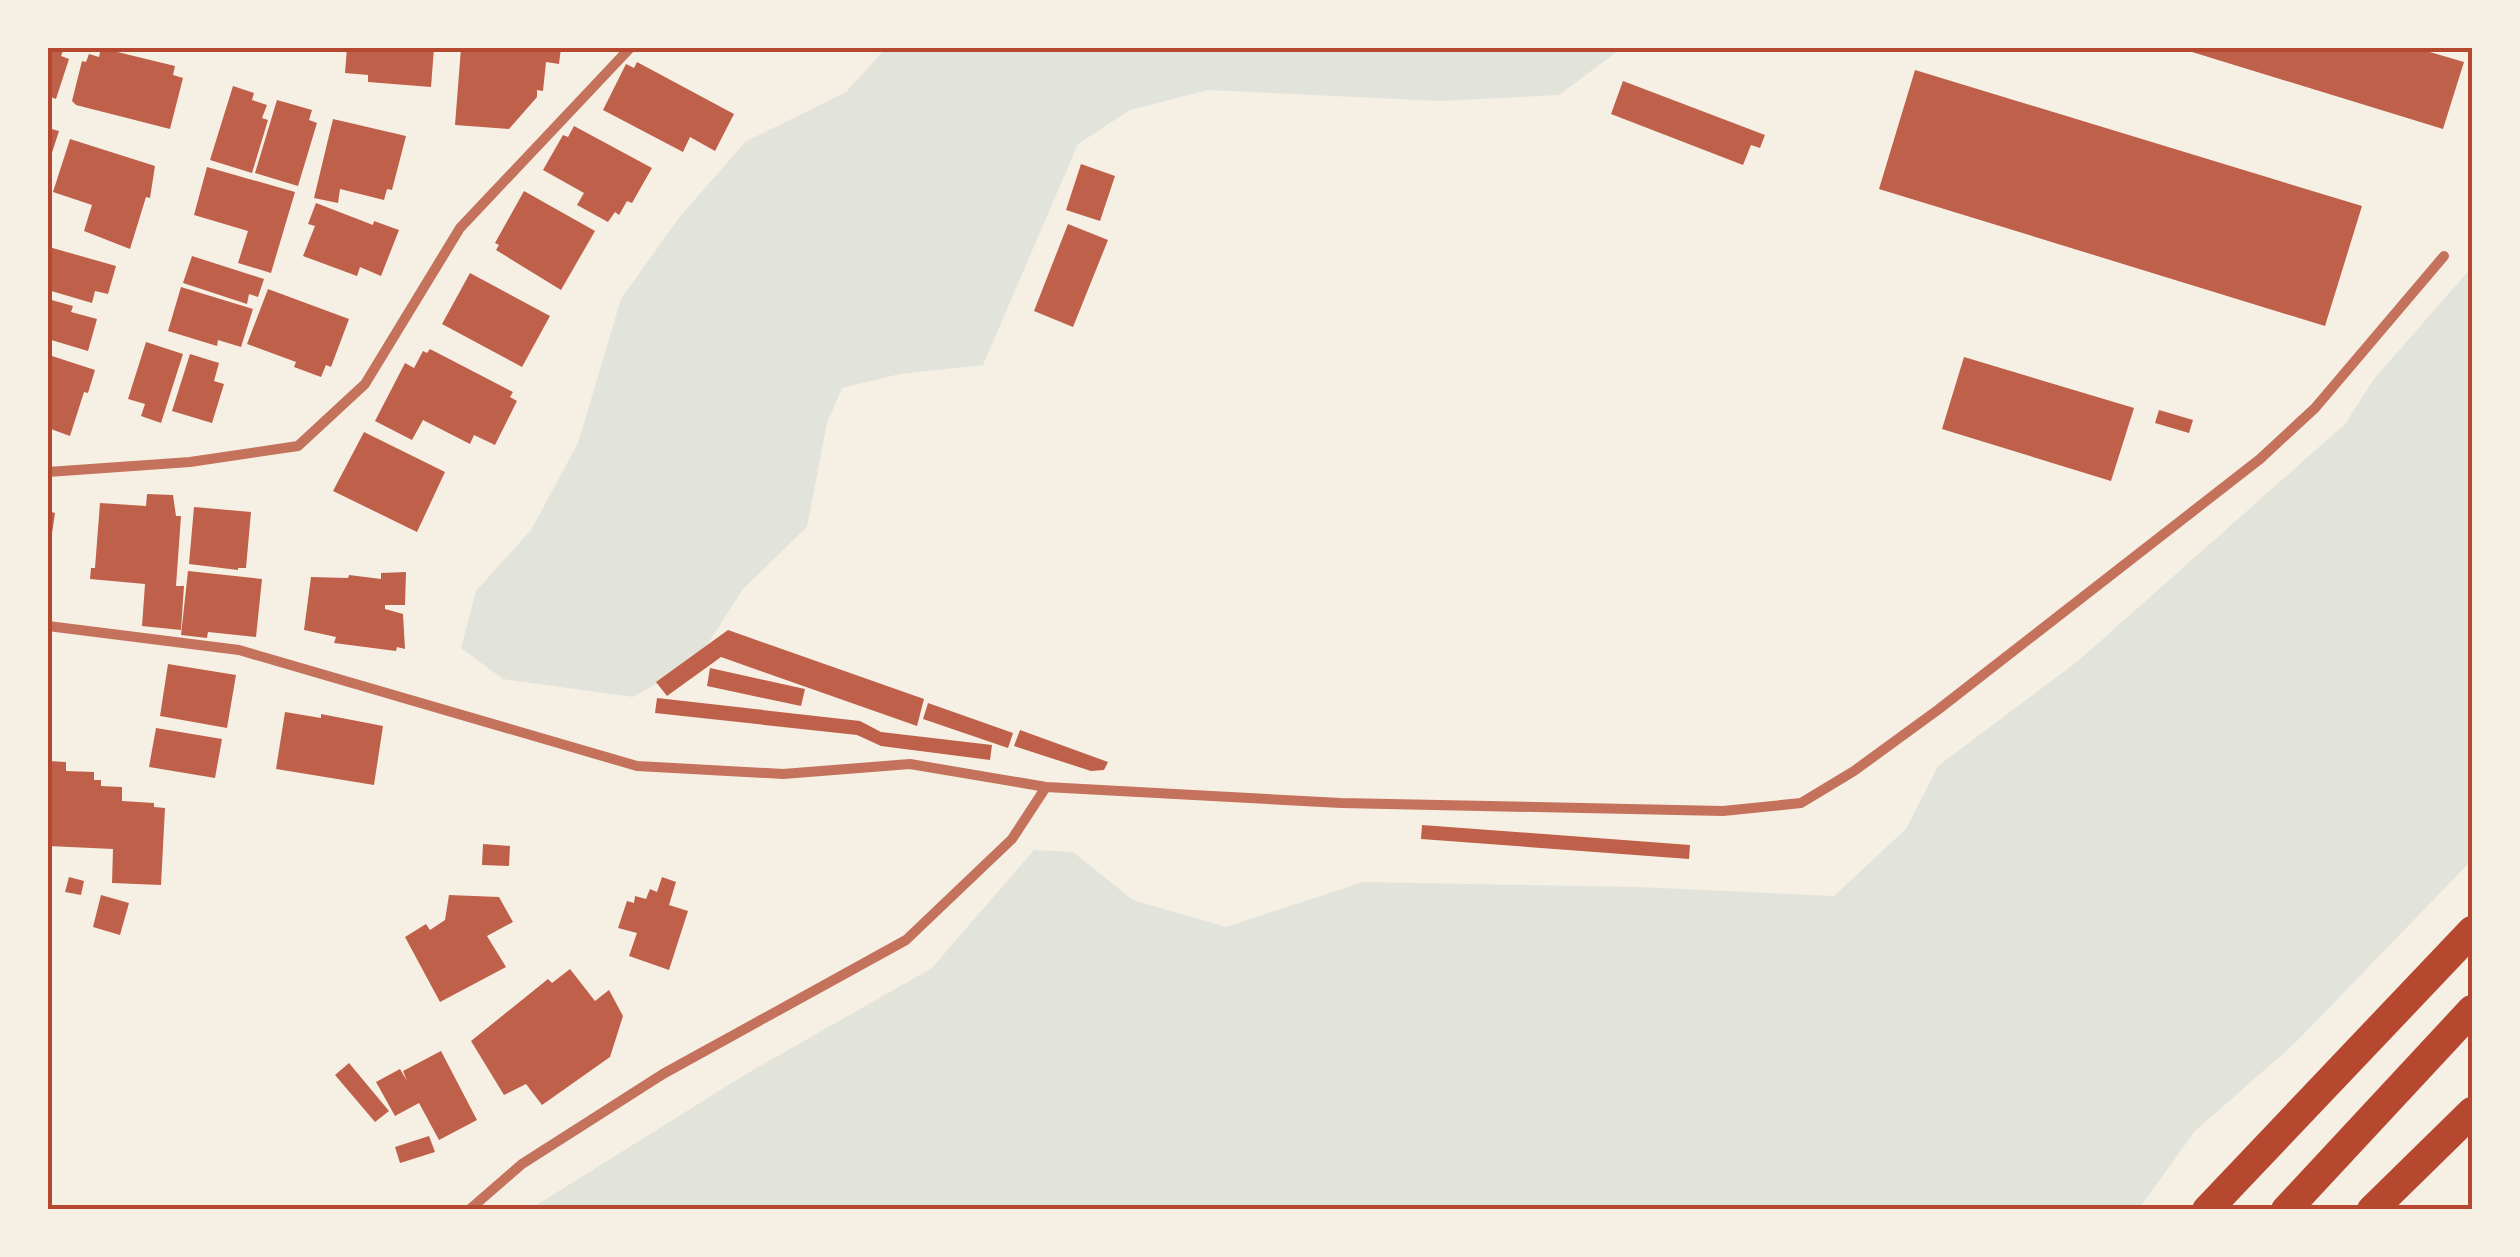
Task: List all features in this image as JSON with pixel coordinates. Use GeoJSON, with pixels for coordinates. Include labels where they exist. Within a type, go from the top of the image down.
{"type":"FeatureCollection","features":[{"type":"Feature","properties":{"kind":"highway"},"geometry":{"type":"LineString","coordinates":[[2207,1210],[2472,931]]}},
{"type":"Feature","properties":{"kind":"highway"},"geometry":{"type":"LineString","coordinates":[[2286,1210],[2472,1010]]}},
{"type":"Feature","properties":{"kind":"highway"},"geometry":{"type":"LineString","coordinates":[[2372,1210],[2472,1112]]}},
{"type":"Feature","properties":{"kind":"street"},"geometry":{"type":"LineString","coordinates":[[48,472],[190,462],[298,446],[365,384],[460,228],[630,48]]}},
{"type":"Feature","properties":{"kind":"street"},"geometry":{"type":"LineString","coordinates":[[48,626],[239,650],[636,766],[784,774],[910,764],[1046,787],[1360,804],[1722,811],[1802,803],[1939,710],[2260,459],[2315,408],[2444,256]]}},
{"type":"Feature","properties":{"kind":"street"},"geometry":{"type":"LineString","coordinates":[[469,1210],[522,1164],[663,1074],[906,940],[1012,839],[1046,787]]}},
{"type":"Feature","properties":{"kind":"shaded area"},"geometry":{"type":"Polygon","coordinates":[[[886,48],[1622,48],[1559,95],[1439,101],[1208,90],[1130,110],[1078,144],[983,365],[900,374],[842,388],[827,423],[807,527],[743,589],[697,661],[633,697],[503,679],[461,648],[476,591],[531,530],[578,443],[621,299],[679,218],[745,142],[846,92],[886,48]]]}},
{"type":"Feature","properties":{"kind":"shaded area"},"geometry":{"type":"Polygon","coordinates":[[[2472,267],[2472,860],[2295,1043],[2195,1131],[2139,1209],[530,1209],[741,1077],[932,968],[1034,850],[1073,852],[1133,900],[1226,927],[1363,882],[1639,887],[1834,896],[1906,829],[1938,766],[2078,661],[2345,424],[2374,379],[2472,267]]]}},
{"type":"Feature","properties":{"kind":"building"},"geometry":{"type":"Polygon","coordinates":[[[48,48],[64,48],[61,56],[69,59],[56,99],[48,96],[48,48]]]}},
{"type":"Feature","properties":{"kind":"building"},"geometry":{"type":"Polygon","coordinates":[[[101,48],[175,66],[173,75],[183,78],[170,129],[72,101],[82,61],[86,62],[89,54],[99,57],[101,48]]]}},
{"type":"Feature","properties":{"kind":"building"},"geometry":{"type":"Polygon","coordinates":[[[347,48],[434,48],[431,87],[368,82],[368,75],[345,73],[347,48]]]}},
{"type":"Feature","properties":{"kind":"building"},"geometry":{"type":"Polygon","coordinates":[[[461,48],[561,48],[559,64],[546,62],[543,91],[537,90],[537,97],[509,129],[455,125],[461,48]]]}},
{"type":"Feature","properties":{"kind":"building"},"geometry":{"type":"Polygon","coordinates":[[[2179,48],[2416,48],[2464,62],[2443,129],[2179,48]]]}},
{"type":"Feature","properties":{"kind":"building"},"geometry":{"type":"Polygon","coordinates":[[[637,62],[734,114],[715,151],[690,137],[683,152],[603,110],[626,64],[634,68],[637,62]]]}},
{"type":"Feature","properties":{"kind":"building"},"geometry":{"type":"Polygon","coordinates":[[[1915,70],[2362,206],[2325,326],[1879,189],[1915,70]]]}},
{"type":"Feature","properties":{"kind":"building"},"geometry":{"type":"Polygon","coordinates":[[[1623,81],[1765,135],[1760,148],[1751,145],[1743,165],[1611,114],[1623,81]]]}},
{"type":"Feature","properties":{"kind":"building"},"geometry":{"type":"Polygon","coordinates":[[[233,86],[254,93],[252,100],[267,105],[262,118],[268,120],[252,173],[210,160],[233,86]]]}},
{"type":"Feature","properties":{"kind":"building"},"geometry":{"type":"Polygon","coordinates":[[[277,100],[312,110],[309,120],[317,123],[298,186],[255,173],[277,100]]]}},
{"type":"Feature","properties":{"kind":"building"},"geometry":{"type":"Polygon","coordinates":[[[333,119],[406,136],[392,190],[387,189],[384,200],[340,189],[338,203],[314,198],[333,119]]]}},
{"type":"Feature","properties":{"kind":"building"},"geometry":{"type":"Polygon","coordinates":[[[574,126],[652,168],[632,203],[627,201],[619,215],[615,212],[608,222],[577,205],[584,193],[543,170],[563,135],[568,137],[574,126]]]}},
{"type":"Feature","properties":{"kind":"building"},"geometry":{"type":"Polygon","coordinates":[[[48,128],[59,131],[48,165],[48,128]]]}},
{"type":"Feature","properties":{"kind":"building"},"geometry":{"type":"Polygon","coordinates":[[[70,139],[155,166],[150,198],[146,197],[130,249],[84,231],[92,205],[53,192],[70,139]]]}},
{"type":"Feature","properties":{"kind":"building"},"geometry":{"type":"Polygon","coordinates":[[[1081,164],[1115,176],[1100,221],[1066,210],[1081,164]]]}},
{"type":"Feature","properties":{"kind":"building"},"geometry":{"type":"Polygon","coordinates":[[[207,167],[295,192],[271,273],[238,263],[248,231],[194,215],[207,167]]]}},
{"type":"Feature","properties":{"kind":"building"},"geometry":{"type":"Polygon","coordinates":[[[524,191],[595,231],[561,290],[496,250],[499,245],[495,243],[524,191]]]}},
{"type":"Feature","properties":{"kind":"building"},"geometry":{"type":"Polygon","coordinates":[[[316,203],[373,225],[374,221],[399,230],[381,276],[360,267],[357,276],[303,256],[315,226],[308,224],[316,203]]]}},
{"type":"Feature","properties":{"kind":"building"},"geometry":{"type":"Polygon","coordinates":[[[1068,224],[1108,240],[1073,327],[1034,311],[1068,224]]]}},
{"type":"Feature","properties":{"kind":"building"},"geometry":{"type":"Polygon","coordinates":[[[49,247],[116,266],[108,294],[95,291],[92,303],[48,290],[49,247]]]}},
{"type":"Feature","properties":{"kind":"building"},"geometry":{"type":"Polygon","coordinates":[[[192,256],[264,279],[258,297],[249,294],[247,304],[183,283],[192,256]]]}},
{"type":"Feature","properties":{"kind":"building"},"geometry":{"type":"Polygon","coordinates":[[[470,273],[550,316],[522,367],[442,324],[470,273]]]}},
{"type":"Feature","properties":{"kind":"building"},"geometry":{"type":"Polygon","coordinates":[[[181,287],[253,309],[241,347],[218,340],[217,346],[168,331],[181,287]]]}},
{"type":"Feature","properties":{"kind":"building"},"geometry":{"type":"Polygon","coordinates":[[[268,289],[349,319],[331,367],[326,365],[321,377],[294,367],[296,362],[247,344],[268,289]]]}},
{"type":"Feature","properties":{"kind":"building"},"geometry":{"type":"Polygon","coordinates":[[[48,299],[73,306],[71,312],[97,319],[88,351],[48,339],[48,299]]]}},
{"type":"Feature","properties":{"kind":"building"},"geometry":{"type":"Polygon","coordinates":[[[146,342],[183,354],[161,423],[141,416],[145,404],[128,399],[146,342]]]}},
{"type":"Feature","properties":{"kind":"building"},"geometry":{"type":"Polygon","coordinates":[[[430,349],[513,392],[510,397],[517,401],[495,445],[474,435],[470,444],[423,420],[412,440],[375,421],[405,363],[414,368],[423,351],[427,353],[430,349]]]}},
{"type":"Feature","properties":{"kind":"building"},"geometry":{"type":"Polygon","coordinates":[[[190,354],[219,363],[214,381],[224,384],[212,423],[172,411],[190,354]]]}},
{"type":"Feature","properties":{"kind":"building"},"geometry":{"type":"Polygon","coordinates":[[[52,356],[95,370],[70,436],[48,428],[48,370],[52,356]]]}},
{"type":"Feature","properties":{"kind":"building"},"geometry":{"type":"Polygon","coordinates":[[[1964,357],[2134,408],[2111,481],[1942,429],[1964,357]]]}},
{"type":"Feature","properties":{"kind":"building"},"geometry":{"type":"Polygon","coordinates":[[[2159,410],[2193,420],[2189,433],[2155,423],[2159,410]]]}},
{"type":"Feature","properties":{"kind":"building"},"geometry":{"type":"Polygon","coordinates":[[[364,432],[445,472],[417,532],[333,491],[364,432]]]}},
{"type":"Feature","properties":{"kind":"building"},"geometry":{"type":"Polygon","coordinates":[[[147,494],[173,495],[176,516],[181,516],[176,586],[184,586],[181,630],[142,626],[145,584],[90,579],[91,568],[95,568],[100,503],[146,506],[147,494]]]}},
{"type":"Feature","properties":{"kind":"building"},"geometry":{"type":"Polygon","coordinates":[[[194,507],[251,512],[246,568],[189,564],[194,507]]]}},
{"type":"Feature","properties":{"kind":"building"},"geometry":{"type":"Polygon","coordinates":[[[48,511],[55,513],[50,547],[48,547],[48,511]]]}},
{"type":"Feature","properties":{"kind":"building"},"geometry":{"type":"Polygon","coordinates":[[[188,571],[262,579],[256,637],[208,632],[207,638],[181,635],[188,571]]]}},
{"type":"Feature","properties":{"kind":"building"},"geometry":{"type":"Polygon","coordinates":[[[406,572],[405,605],[385,605],[385,609],[403,614],[405,649],[334,643],[336,637],[304,630],[311,577],[349,575],[381,579],[381,573],[406,572]]]}},
{"type":"Feature","properties":{"kind":"building"},"geometry":{"type":"Polygon","coordinates":[[[728,630],[924,699],[917,726],[721,657],[667,696],[656,682],[728,630]]]}},
{"type":"Feature","properties":{"kind":"building"},"geometry":{"type":"Polygon","coordinates":[[[168,664],[236,675],[227,728],[160,716],[168,664]]]}},
{"type":"Feature","properties":{"kind":"building"},"geometry":{"type":"Polygon","coordinates":[[[710,668],[805,689],[801,706],[707,686],[710,668]]]}},
{"type":"Feature","properties":{"kind":"building"},"geometry":{"type":"Polygon","coordinates":[[[657,698],[860,721],[881,732],[992,745],[990,760],[881,746],[857,735],[655,713],[657,698]]]}},
{"type":"Feature","properties":{"kind":"building"},"geometry":{"type":"Polygon","coordinates":[[[928,703],[1013,733],[1008,748],[923,719],[928,703]]]}},
{"type":"Feature","properties":{"kind":"building"},"geometry":{"type":"Polygon","coordinates":[[[285,712],[321,718],[321,714],[383,726],[374,785],[276,769],[285,712]]]}},
{"type":"Feature","properties":{"kind":"building"},"geometry":{"type":"Polygon","coordinates":[[[156,728],[222,739],[215,778],[149,767],[156,728]]]}},
{"type":"Feature","properties":{"kind":"building"},"geometry":{"type":"Polygon","coordinates":[[[1020,730],[1108,762],[1104,770],[1091,771],[1014,746],[1020,730]]]}},
{"type":"Feature","properties":{"kind":"building"},"geometry":{"type":"Polygon","coordinates":[[[48,761],[66,762],[66,771],[94,772],[94,780],[101,780],[101,786],[122,787],[122,801],[154,803],[154,807],[165,808],[161,885],[112,883],[113,849],[48,846],[48,761]]]}},
{"type":"Feature","properties":{"kind":"building"},"geometry":{"type":"Polygon","coordinates":[[[1422,825],[1690,845],[1689,859],[1421,839],[1422,825]]]}},
{"type":"Feature","properties":{"kind":"building"},"geometry":{"type":"Polygon","coordinates":[[[483,844],[510,846],[509,866],[482,865],[483,844]]]}},
{"type":"Feature","properties":{"kind":"building"},"geometry":{"type":"Polygon","coordinates":[[[69,877],[84,881],[81,895],[65,892],[69,877]]]}},
{"type":"Feature","properties":{"kind":"building"},"geometry":{"type":"Polygon","coordinates":[[[662,877],[676,882],[669,905],[688,911],[669,970],[629,956],[637,933],[618,928],[627,901],[634,903],[635,896],[646,899],[650,889],[657,892],[662,877]]]}},
{"type":"Feature","properties":{"kind":"building"},"geometry":{"type":"Polygon","coordinates":[[[101,895],[129,903],[120,935],[93,927],[101,895]]]}},
{"type":"Feature","properties":{"kind":"building"},"geometry":{"type":"Polygon","coordinates":[[[449,895],[499,897],[513,922],[487,936],[506,967],[440,1002],[405,937],[426,924],[430,930],[445,920],[449,895]]]}},
{"type":"Feature","properties":{"kind":"building"},"geometry":{"type":"Polygon","coordinates":[[[570,969],[595,1001],[609,990],[623,1016],[610,1057],[542,1105],[526,1084],[504,1095],[471,1041],[548,979],[552,983],[570,969]]]}},
{"type":"Feature","properties":{"kind":"building"},"geometry":{"type":"Polygon","coordinates":[[[441,1051],[477,1120],[439,1140],[419,1103],[395,1116],[376,1082],[400,1069],[407,1081],[403,1071],[441,1051]]]}},
{"type":"Feature","properties":{"kind":"building"},"geometry":{"type":"Polygon","coordinates":[[[349,1063],[389,1111],[375,1122],[335,1075],[349,1063]]]}},
{"type":"Feature","properties":{"kind":"building"},"geometry":{"type":"Polygon","coordinates":[[[429,1136],[435,1152],[400,1163],[395,1147],[429,1136]]]}}]}
